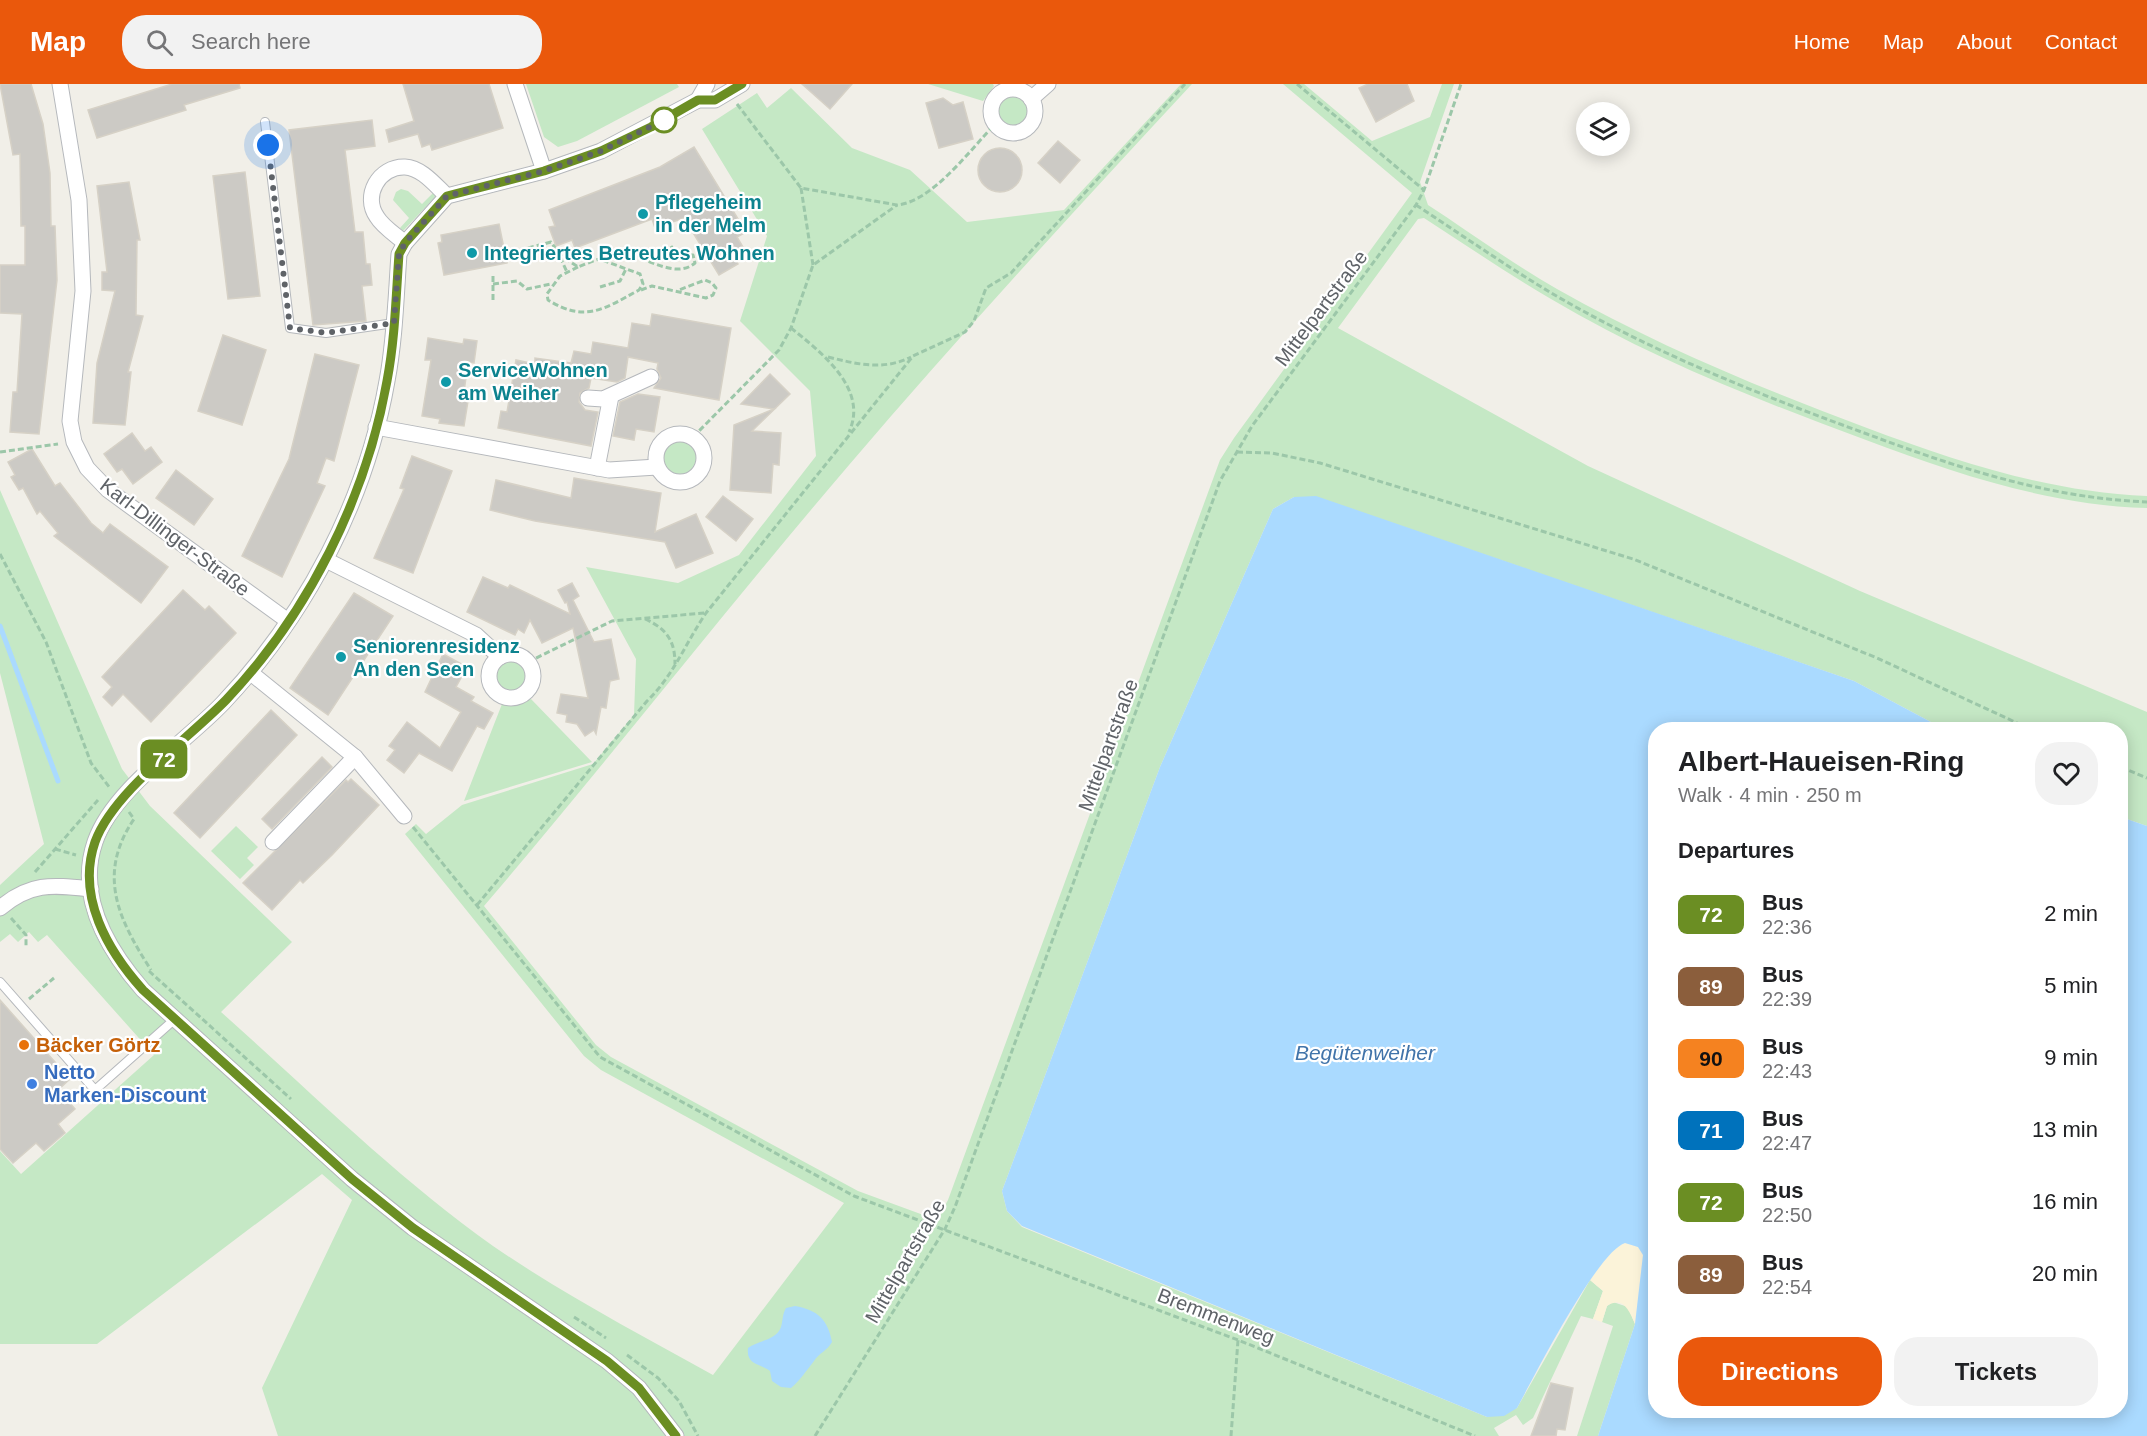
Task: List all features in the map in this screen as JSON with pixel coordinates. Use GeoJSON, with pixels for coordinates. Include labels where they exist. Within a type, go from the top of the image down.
{"type":"FeatureCollection","features":[{"type":"Feature","properties":{"kind":"street","name":"Karl-Dillinger-Straße"},"geometry":{"type":"LineString","coordinates":[[60,84],[79,200],[83,291],[69,421],[74,442],[87,468],[108,490],[288,621]]}},
{"type":"Feature","properties":{"kind":"street"},"geometry":{"type":"LineString","coordinates":[[514,84],[544,171]]}},
{"type":"Feature","properties":{"kind":"street"},"geometry":{"type":"LineString","coordinates":[[698,100],[707,84]]}},
{"type":"Feature","properties":{"kind":"street"},"geometry":{"type":"LineString","coordinates":[[676,1436],[639,1388],[615,1368],[413,1228],[352,1179],[143,990],[117,959],[100,928],[91,889],[92,858],[99,832],[120,800],[209,718],[251,673],[288,621],[326,560],[355,492],[376,427],[387,381],[399,254],[405,243],[447,196],[544,171],[601,151],[651,127],[698,100],[715,100],[742,84]]}},
{"type":"Feature","properties":{"kind":"street"},"geometry":{"type":"LineString","coordinates":[[1031,99],[1047,84]]}},
{"type":"Feature","properties":{"kind":"street"},"geometry":{"type":"LineString","coordinates":[[1006,90],[1020,90],[1031,99],[1034,105],[1033,120],[1023,130],[1008,132],[995,124],[992,105],[1000,94],[1006,90]]}},
{"type":"Feature","properties":{"kind":"street"},"geometry":{"type":"LineString","coordinates":[[405,243],[377,217],[372,204],[372,191],[378,179],[388,170],[405,167],[420,171],[447,196]]}},
{"type":"Feature","properties":{"kind":"street"},"geometry":{"type":"LineString","coordinates":[[588,398],[603,399],[651,377]]}},
{"type":"Feature","properties":{"kind":"street"},"geometry":{"type":"LineString","coordinates":[[597,468],[611,396]]}},
{"type":"Feature","properties":{"kind":"street"},"geometry":{"type":"LineString","coordinates":[[376,427],[609,470],[657,467]]}},
{"type":"Feature","properties":{"kind":"street"},"geometry":{"type":"LineString","coordinates":[[682,434],[693,438],[702,447],[704,454],[702,470],[697,476],[682,483],[674,482],[661,474],[657,467],[656,451],[666,438],[682,434]]}},
{"type":"Feature","properties":{"kind":"street"},"geometry":{"type":"LineString","coordinates":[[326,560],[476,635],[500,657]]}},
{"type":"Feature","properties":{"kind":"street"},"geometry":{"type":"LineString","coordinates":[[514,654],[528,662],[533,674],[529,688],[518,696],[504,696],[497,693],[489,681],[490,668],[500,657],[514,654]]}},
{"type":"Feature","properties":{"kind":"street"},"geometry":{"type":"LineString","coordinates":[[251,673],[355,757],[404,816]]}},
{"type":"Feature","properties":{"kind":"street"},"geometry":{"type":"LineString","coordinates":[[273,842],[355,757]]}},
{"type":"Feature","properties":{"kind":"street"},"geometry":{"type":"LineString","coordinates":[[1,908],[16,894],[35,887],[54,885],[91,889]]}},
{"type":"Feature","properties":{"kind":"lane"},"geometry":{"type":"LineString","coordinates":[[265,122],[290,328],[326,333],[394,323]]}},
{"type":"Feature","properties":{"kind":"lane"},"geometry":{"type":"LineString","coordinates":[[0,982],[95,1090],[175,1019]]}},
{"type":"Feature","properties":{"kind":"path"},"geometry":{"type":"LineString","coordinates":[[826,356],[866,366],[902,361],[965,332],[974,321],[987,288],[1011,273],[1185,84]]}},
{"type":"Feature","properties":{"kind":"path"},"geometry":{"type":"LineString","coordinates":[[1298,84],[1424,190]]}},
{"type":"Feature","properties":{"kind":"path","name":"Mittelpartstraße"},"geometry":{"type":"LineString","coordinates":[[815,1436],[945,1229],[1220,481],[1236,452],[1416,205],[1424,190],[1461,84]]}},
{"type":"Feature","properties":{"kind":"path"},"geometry":{"type":"LineString","coordinates":[[693,438],[779,350],[791,328],[813,265],[801,188],[736,103]]}},
{"type":"Feature","properties":{"kind":"path"},"geometry":{"type":"LineString","coordinates":[[801,188],[897,205],[908,204],[925,196],[995,124]]}},
{"type":"Feature","properties":{"kind":"path"},"geometry":{"type":"LineString","coordinates":[[813,265],[897,205]]}},
{"type":"Feature","properties":{"kind":"path"},"geometry":{"type":"LineString","coordinates":[[1416,205],[1563,299],[1700,368],[1783,403],[1952,466],[2072,495],[2147,502]]}},
{"type":"Feature","properties":{"kind":"path"},"geometry":{"type":"LineString","coordinates":[[528,248],[551,242],[560,255],[567,272]]}},
{"type":"Feature","properties":{"kind":"path"},"geometry":{"type":"LineString","coordinates":[[493,284],[517,281],[527,289],[552,283],[578,267],[620,254],[666,267],[687,268],[695,263],[693,255],[677,255],[671,246]]}},
{"type":"Feature","properties":{"kind":"path"},"geometry":{"type":"LineString","coordinates":[[560,255],[578,267]]}},
{"type":"Feature","properties":{"kind":"path"},"geometry":{"type":"LineString","coordinates":[[600,260],[640,273],[643,278],[639,290]]}},
{"type":"Feature","properties":{"kind":"path"},"geometry":{"type":"LineString","coordinates":[[600,287],[621,281],[626,269]]}},
{"type":"Feature","properties":{"kind":"path"},"geometry":{"type":"LineString","coordinates":[[493,276],[493,300]]}},
{"type":"Feature","properties":{"kind":"path"},"geometry":{"type":"LineString","coordinates":[[552,283],[547,294],[548,300],[574,313],[596,311],[652,286],[679,290],[706,298],[713,295],[716,288],[712,282],[705,280],[679,290]]}},
{"type":"Feature","properties":{"kind":"path"},"geometry":{"type":"LineString","coordinates":[[791,328],[826,356],[854,398],[854,422],[847,436]]}},
{"type":"Feature","properties":{"kind":"path"},"geometry":{"type":"LineString","coordinates":[[477,905],[647,701],[665,684],[690,637],[706,613],[913,356]]}},
{"type":"Feature","properties":{"kind":"path"},"geometry":{"type":"LineString","coordinates":[[0,452],[74,442]]}},
{"type":"Feature","properties":{"kind":"path"},"geometry":{"type":"LineString","coordinates":[[1236,452],[1272,453],[1320,463],[1633,559],[1877,658],[2015,722]]}},
{"type":"Feature","properties":{"kind":"path"},"geometry":{"type":"LineString","coordinates":[[0,554],[46,642],[91,763],[134,819],[118,851],[114,884],[125,928],[152,973],[299,1107]]}},
{"type":"Feature","properties":{"kind":"path"},"geometry":{"type":"LineString","coordinates":[[528,662],[612,621],[706,613]]}},
{"type":"Feature","properties":{"kind":"path"},"geometry":{"type":"LineString","coordinates":[[644,618],[657,624],[668,635],[675,647],[675,667]]}},
{"type":"Feature","properties":{"kind":"path"},"geometry":{"type":"LineString","coordinates":[[2128,770],[2147,778]]}},
{"type":"Feature","properties":{"kind":"path"},"geometry":{"type":"LineString","coordinates":[[32,876],[110,787]]}},
{"type":"Feature","properties":{"kind":"path","name":"Bremmenweg"},"geometry":{"type":"LineString","coordinates":[[404,816],[600,1057],[854,1196],[1238,1340],[1475,1436]]}},
{"type":"Feature","properties":{"kind":"path"},"geometry":{"type":"LineString","coordinates":[[55,849],[92,858]]}},
{"type":"Feature","properties":{"kind":"path"},"geometry":{"type":"LineString","coordinates":[[1,908],[26,935],[26,946]]}},
{"type":"Feature","properties":{"kind":"path"},"geometry":{"type":"LineString","coordinates":[[21,1006],[54,978]]}},
{"type":"Feature","properties":{"kind":"path"},"geometry":{"type":"LineString","coordinates":[[567,1312],[614,1344]]}},
{"type":"Feature","properties":{"kind":"path"},"geometry":{"type":"LineString","coordinates":[[1231,1436],[1238,1340]]}},
{"type":"Feature","properties":{"kind":"path"},"geometry":{"type":"LineString","coordinates":[[622,1351],[658,1378],[679,1401],[698,1436]]}},
{"type":"Feature","properties":{"kind":"green space"},"geometry":{"type":"Polygon","coordinates":[[[526,84],[677,84],[679,87],[577,141],[558,147],[544,137],[526,84]]]}},
{"type":"Feature","properties":{"kind":"green space"},"geometry":{"type":"Polygon","coordinates":[[[928,84],[993,84],[994,86],[983,101],[928,84]]]}},
{"type":"Feature","properties":{"kind":"green space"},"geometry":{"type":"Polygon","coordinates":[[[1181,84],[1192,84],[891,416],[484,906],[596,1045],[611,1057],[858,1191],[937,1220],[948,1200],[1220,460],[1412,193],[1283,84],[1304,84],[1372,141],[1430,117],[1442,84],[1454,84],[1420,182],[1428,205],[1541,279],[1594,309],[1670,347],[1787,397],[1901,441],[2039,482],[2147,496],[2147,508],[2110,506],[2003,486],[1934,465],[1785,409],[1705,377],[1589,320],[1519,280],[1424,218],[1418,219],[1338,328],[1588,466],[1860,591],[2147,712],[2147,826],[2128,819],[2128,722],[1931,722],[1854,681],[1316,497],[1294,497],[1273,509],[1160,767],[1002,1191],[1007,1211],[1022,1227],[1487,1417],[1517,1408],[1590,1280],[1603,1291],[1593,1319],[1581,1316],[1533,1418],[1523,1425],[1516,1415],[1494,1428],[1499,1436],[278,1436],[262,1388],[352,1200],[322,1174],[97,1344],[0,1344],[0,1151],[21,1174],[154,1055],[47,935],[38,942],[29,932],[18,942],[10,934],[0,942],[0,915],[3,913],[0,909],[0,885],[44,844],[0,673],[0,490],[122,769],[150,806],[292,942],[221,1012],[354,1133],[422,1191],[493,1246],[574,1297],[713,1375],[844,1203],[601,1070],[584,1056],[405,834],[416,824],[426,834],[462,805],[593,764],[634,715],[636,659],[586,567],[678,583],[739,555],[816,456],[810,391],[740,321],[767,236],[702,129],[757,93],[767,108],[791,88],[852,148],[910,170],[967,222],[1064,210],[1181,84]]]}},
{"type":"Feature","properties":{"kind":"green space"},"geometry":{"type":"Polygon","coordinates":[[[1013,89],[1028,96],[1035,111],[1028,126],[1013,133],[998,126],[991,111],[998,96],[1013,89]]]}},
{"type":"Feature","properties":{"kind":"green space"},"geometry":{"type":"Polygon","coordinates":[[[401,189],[408,191],[422,204],[433,193],[436,196],[403,231],[400,228],[409,218],[393,200],[396,192],[401,189]]]}},
{"type":"Feature","properties":{"kind":"green space"},"geometry":{"type":"Polygon","coordinates":[[[675,434],[685,434],[700,444],[704,458],[703,467],[694,478],[685,482],[675,482],[660,472],[656,463],[656,453],[666,438],[675,434]]]}},
{"type":"Feature","properties":{"kind":"green space"},"geometry":{"type":"Polygon","coordinates":[[[511,654],[526,661],[533,676],[526,691],[511,698],[496,691],[489,676],[496,661],[511,654]]]}},
{"type":"Feature","properties":{"kind":"green space"},"geometry":{"type":"Polygon","coordinates":[[[531,699],[592,762],[464,801],[502,704],[516,705],[531,699]]]}},
{"type":"Feature","properties":{"kind":"green space"},"geometry":{"type":"Polygon","coordinates":[[[236,826],[258,847],[247,858],[254,865],[240,879],[211,851],[236,826]]]}},
{"type":"Feature","properties":{"kind":"green space"},"geometry":{"type":"Polygon","coordinates":[[[1613,1302],[1628,1307],[1635,1324],[1598,1436],[1577,1436],[1613,1326],[1602,1322],[1607,1306],[1613,1302]]]}},
{"type":"Feature","properties":{"kind":"sand"},"geometry":{"type":"Polygon","coordinates":[[[1625,1243],[1638,1247],[1643,1255],[1635,1324],[1625,1306],[1617,1303],[1607,1306],[1602,1322],[1593,1319],[1603,1291],[1590,1280],[1611,1251],[1625,1243]]]}},
{"type":"Feature","properties":{"kind":"water","name":"Begütenweiher"},"geometry":{"type":"Polygon","coordinates":[[[1316,496],[1854,681],[1931,722],[1648,722],[1648,1418],[2128,1418],[2128,819],[2147,826],[2147,1436],[1598,1436],[1635,1324],[1643,1255],[1638,1247],[1625,1243],[1613,1251],[1583,1291],[1517,1408],[1504,1416],[1487,1417],[1022,1226],[1007,1211],[1002,1191],[1160,767],[1273,509],[1294,497],[1316,496]]]}},
{"type":"Feature","properties":{"kind":"water"},"geometry":{"type":"Polygon","coordinates":[[[795,1306],[810,1310],[821,1317],[828,1328],[832,1342],[791,1388],[781,1387],[772,1381],[770,1371],[751,1361],[748,1348],[779,1332],[786,1308],[795,1306]]]}},
{"type":"Feature","properties":{"kind":"building"},"geometry":{"type":"Polygon","coordinates":[[[0,84],[31,84],[43,124],[50,173],[51,226],[55,226],[57,280],[39,434],[10,432],[13,392],[17,392],[22,314],[0,313],[0,265],[25,265],[25,226],[21,226],[20,154],[13,155],[0,84]]]}},
{"type":"Feature","properties":{"kind":"building"},"geometry":{"type":"Polygon","coordinates":[[[172,84],[239,84],[240,88],[184,105],[186,110],[97,138],[88,110],[172,84]]]}},
{"type":"Feature","properties":{"kind":"building"},"geometry":{"type":"Polygon","coordinates":[[[403,84],[489,84],[503,128],[432,150],[430,144],[422,147],[418,134],[389,142],[386,130],[414,121],[403,84]]]}},
{"type":"Feature","properties":{"kind":"building"},"geometry":{"type":"Polygon","coordinates":[[[802,84],[852,84],[830,109],[802,84]]]}},
{"type":"Feature","properties":{"kind":"building"},"geometry":{"type":"Polygon","coordinates":[[[1368,84],[1407,84],[1414,101],[1376,122],[1359,88],[1368,84]]]}},
{"type":"Feature","properties":{"kind":"building"},"geometry":{"type":"Polygon","coordinates":[[[943,98],[953,105],[963,102],[973,139],[939,148],[926,103],[943,98]]]}},
{"type":"Feature","properties":{"kind":"building"},"geometry":{"type":"Polygon","coordinates":[[[372,120],[375,146],[345,150],[355,232],[363,232],[366,264],[370,264],[372,285],[362,286],[366,321],[313,325],[289,130],[372,120]]]}},
{"type":"Feature","properties":{"kind":"building"},"geometry":{"type":"Polygon","coordinates":[[[1058,141],[1080,160],[1060,183],[1038,163],[1058,141]]]}},
{"type":"Feature","properties":{"kind":"building","name":"Pflegeheim in der Melm"},"geometry":{"type":"Polygon","coordinates":[[[694,147],[746,232],[737,237],[747,254],[736,260],[738,264],[719,275],[684,218],[655,228],[652,219],[575,248],[572,240],[556,246],[549,227],[555,226],[549,210],[660,167],[694,147]]]}},
{"type":"Feature","properties":{"kind":"building"},"geometry":{"type":"Polygon","coordinates":[[[1000,148],[1016,154],[1022,170],[1016,186],[1000,192],[984,186],[978,170],[984,154],[1000,148]]]}},
{"type":"Feature","properties":{"kind":"building"},"geometry":{"type":"Polygon","coordinates":[[[245,172],[260,296],[228,299],[213,176],[245,172]]]}},
{"type":"Feature","properties":{"kind":"building"},"geometry":{"type":"Polygon","coordinates":[[[129,182],[140,240],[137,240],[136,315],[143,316],[128,372],[131,372],[125,425],[93,423],[97,363],[115,291],[102,290],[102,272],[107,272],[97,186],[129,182]]]}},
{"type":"Feature","properties":{"kind":"building","name":"Integriertes Betreutes Wohnen"},"geometry":{"type":"Polygon","coordinates":[[[499,224],[507,263],[444,275],[438,243],[442,242],[441,235],[499,224]]]}},
{"type":"Feature","properties":{"kind":"building"},"geometry":{"type":"Polygon","coordinates":[[[652,314],[731,328],[719,400],[654,388],[661,378],[657,369],[658,363],[628,357],[625,378],[617,382],[591,378],[589,388],[580,393],[579,402],[585,410],[598,412],[591,446],[498,428],[501,411],[507,412],[516,360],[535,364],[535,358],[571,363],[574,351],[591,354],[593,342],[628,348],[632,323],[650,326],[652,314]]]}},
{"type":"Feature","properties":{"kind":"building"},"geometry":{"type":"Polygon","coordinates":[[[223,335],[266,350],[242,425],[198,411],[223,335]]]}},
{"type":"Feature","properties":{"kind":"building","name":"ServiceWohnen am Weiher"},"geometry":{"type":"Polygon","coordinates":[[[428,338],[463,344],[464,339],[477,341],[474,363],[468,362],[463,400],[468,401],[464,426],[439,423],[440,419],[422,416],[431,360],[425,360],[428,338]]]}},
{"type":"Feature","properties":{"kind":"building"},"geometry":{"type":"Polygon","coordinates":[[[315,354],[359,365],[334,461],[326,458],[317,483],[325,486],[282,577],[242,556],[289,459],[315,354]]]}},
{"type":"Feature","properties":{"kind":"building"},"geometry":{"type":"Polygon","coordinates":[[[770,374],[790,394],[752,431],[781,433],[779,465],[773,464],[771,493],[730,490],[734,425],[774,409],[741,404],[770,374]]]}},
{"type":"Feature","properties":{"kind":"building"},"geometry":{"type":"Polygon","coordinates":[[[638,394],[660,397],[654,432],[636,429],[634,440],[613,436],[620,402],[638,394]]]}},
{"type":"Feature","properties":{"kind":"building"},"geometry":{"type":"Polygon","coordinates":[[[132,433],[145,451],[151,447],[162,462],[133,484],[122,469],[117,472],[104,454],[132,433]]]}},
{"type":"Feature","properties":{"kind":"building"},"geometry":{"type":"Polygon","coordinates":[[[32,449],[55,486],[60,483],[91,523],[103,533],[110,524],[168,567],[141,603],[54,536],[58,533],[40,511],[37,514],[23,488],[19,490],[11,477],[15,475],[8,462],[32,449]]]}},
{"type":"Feature","properties":{"kind":"building"},"geometry":{"type":"Polygon","coordinates":[[[412,456],[452,471],[413,573],[374,558],[404,489],[400,488],[412,456]]]}},
{"type":"Feature","properties":{"kind":"building"},"geometry":{"type":"Polygon","coordinates":[[[176,470],[213,499],[194,525],[156,498],[176,470]]]}},
{"type":"Feature","properties":{"kind":"building"},"geometry":{"type":"Polygon","coordinates":[[[574,478],[661,493],[655,532],[696,514],[713,553],[676,568],[665,542],[535,521],[490,510],[496,480],[571,498],[574,478]]]}},
{"type":"Feature","properties":{"kind":"building"},"geometry":{"type":"Polygon","coordinates":[[[723,496],[753,519],[736,541],[706,517],[723,496]]]}},
{"type":"Feature","properties":{"kind":"building"},"geometry":{"type":"Polygon","coordinates":[[[483,577],[508,588],[510,585],[570,614],[567,602],[565,603],[558,590],[572,583],[579,596],[573,600],[594,642],[611,639],[619,679],[610,681],[606,708],[601,707],[596,734],[594,730],[585,736],[577,724],[566,722],[567,715],[557,713],[561,694],[588,698],[573,628],[542,643],[530,620],[524,633],[518,629],[515,635],[467,612],[483,577]]]}},
{"type":"Feature","properties":{"kind":"building"},"geometry":{"type":"Polygon","coordinates":[[[183,590],[205,610],[209,606],[236,633],[151,722],[123,694],[112,706],[103,697],[112,687],[102,677],[183,590]]]}},
{"type":"Feature","properties":{"kind":"building","name":"Seniorenresidenz An den Seen"},"geometry":{"type":"Polygon","coordinates":[[[354,593],[393,616],[328,715],[290,688],[354,593]]]}},
{"type":"Feature","properties":{"kind":"building"},"geometry":{"type":"Polygon","coordinates":[[[443,654],[467,667],[456,687],[474,697],[471,701],[493,713],[484,729],[477,726],[452,771],[419,753],[404,773],[387,760],[395,750],[389,746],[407,722],[440,748],[461,712],[425,692],[443,654]]]}},
{"type":"Feature","properties":{"kind":"building"},"geometry":{"type":"Polygon","coordinates":[[[271,710],[297,735],[200,838],[174,813],[271,710]]]}},
{"type":"Feature","properties":{"kind":"building"},"geometry":{"type":"Polygon","coordinates":[[[322,757],[332,767],[272,829],[262,819],[322,757]]]}},
{"type":"Feature","properties":{"kind":"building"},"geometry":{"type":"Polygon","coordinates":[[[351,779],[379,805],[332,855],[303,883],[300,880],[272,910],[243,883],[346,780],[348,782],[351,779]]]}},
{"type":"Feature","properties":{"kind":"building","name":"Netto Marken-Discount"},"geometry":{"type":"Polygon","coordinates":[[[0,1000],[70,1079],[58,1090],[75,1109],[58,1124],[65,1133],[44,1151],[36,1143],[13,1163],[0,1149],[0,1000]]]}},
{"type":"Feature","properties":{"kind":"building"},"geometry":{"type":"Polygon","coordinates":[[[1551,1383],[1573,1388],[1565,1430],[1557,1429],[1556,1436],[1531,1436],[1551,1383]]]}},
{"type":"Feature","properties":{"kind":"waterway"},"geometry":{"type":"LineString","coordinates":[[0,626],[58,781]]}},
{"type":"Feature","properties":{"kind":"bus line","name":"72"},"geometry":{"type":"LineString","coordinates":[[676,1436],[639,1388],[607,1361],[413,1228],[352,1179],[143,990],[117,959],[100,928],[91,889],[91,872],[94,845],[106,817],[120,800],[209,718],[251,673],[288,621],[326,560],[349,510],[376,427],[387,381],[399,254],[405,243],[447,196],[544,171],[601,151],[651,127],[698,100],[715,100],[742,84]]}},
{"type":"Feature","properties":{"kind":"place","name":"Pflegeheim in der Melm"},"geometry":{"type":"Point","coordinates":[643,214]}},
{"type":"Feature","properties":{"kind":"place","name":"Integriertes Betreutes Wohnen"},"geometry":{"type":"Point","coordinates":[472,253]}},
{"type":"Feature","properties":{"kind":"place","name":"ServiceWohnen am Weiher"},"geometry":{"type":"Point","coordinates":[446,382]}},
{"type":"Feature","properties":{"kind":"place","name":"Seniorenresidenz An den Seen"},"geometry":{"type":"Point","coordinates":[341,657]}},
{"type":"Feature","properties":{"kind":"place","name":"Bäcker Görtz"},"geometry":{"type":"Point","coordinates":[24,1045]}},
{"type":"Feature","properties":{"kind":"place","name":"Netto Marken-Discount"},"geometry":{"type":"Point","coordinates":[32,1084]}},
{"type":"Feature","properties":{"kind":"route"},"geometry":{"type":"LineString","coordinates":[[268,145],[290,328],[326,333],[394,323],[399,254],[405,243],[447,196],[544,171],[601,151],[664,120]]}}]}
